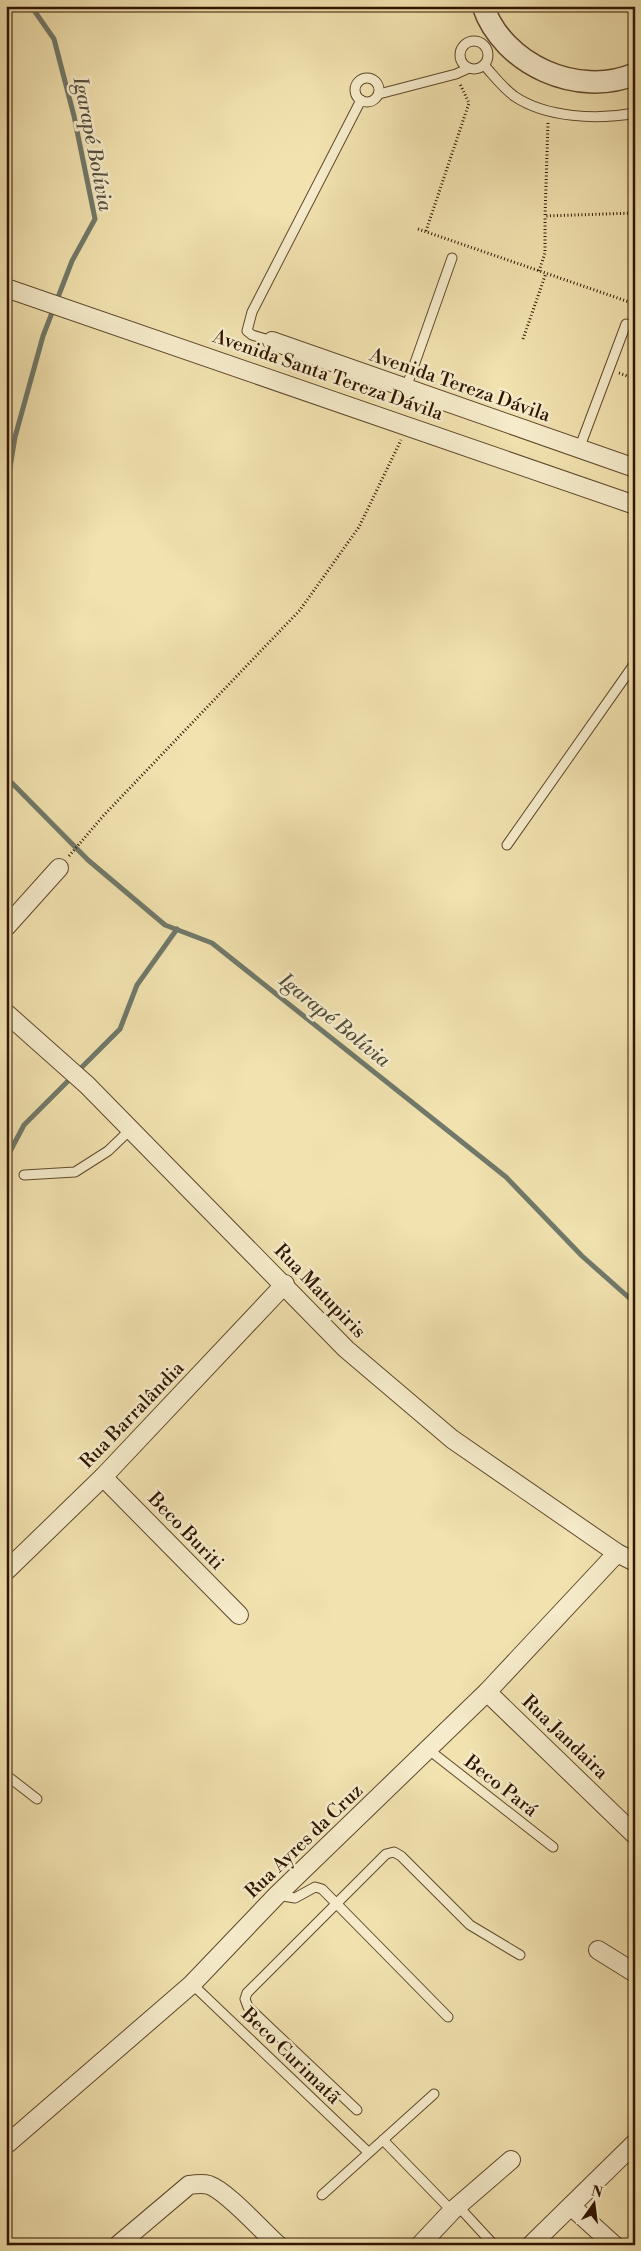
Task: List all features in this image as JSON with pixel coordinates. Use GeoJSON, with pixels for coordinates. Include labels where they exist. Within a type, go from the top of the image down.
{"type":"FeatureCollection","features":[{"type":"Feature","properties":{"kind":"street"},"geometry":{"type":"LineString","coordinates":[[483,6],[503,40],[529,63],[545,71],[580,81],[615,80],[635,74]]}},
{"type":"Feature","properties":{"kind":"street","name":"Avenida Santa Tereza Dávila"},"geometry":{"type":"LineString","coordinates":[[6,288],[635,504]]}},
{"type":"Feature","properties":{"kind":"street","name":"Avenida Tereza Dávila"},"geometry":{"type":"LineString","coordinates":[[272,341],[635,468]]}},
{"type":"Feature","properties":{"kind":"street"},"geometry":{"type":"LineString","coordinates":[[6,927],[58,868]]}},
{"type":"Feature","properties":{"kind":"street","name":"Rua Matupiris"},"geometry":{"type":"LineString","coordinates":[[6,1013],[80,1079],[131,1129],[346,1349],[452,1438],[617,1553],[635,1562]]}},
{"type":"Feature","properties":{"kind":"street","name":"Rua Barralândia"},"geometry":{"type":"LineString","coordinates":[[6,1571],[103,1476],[284,1284]]}},
{"type":"Feature","properties":{"kind":"street","name":"Beco Buriti"},"geometry":{"type":"LineString","coordinates":[[103,1476],[240,1615]]}},
{"type":"Feature","properties":{"kind":"street","name":"Rua Ayres da Cruz"},"geometry":{"type":"LineString","coordinates":[[6,2145],[192,1984],[277,1896],[487,1692],[617,1553]]}},
{"type":"Feature","properties":{"kind":"street","name":"Rua Jandaira"},"geometry":{"type":"LineString","coordinates":[[487,1692],[635,1834]]}},
{"type":"Feature","properties":{"kind":"street"},"geometry":{"type":"LineString","coordinates":[[598,1950],[635,1973]]}},
{"type":"Feature","properties":{"kind":"street"},"geometry":{"type":"LineString","coordinates":[[531,2245],[635,2143]]}},
{"type":"Feature","properties":{"kind":"street"},"geometry":{"type":"LineString","coordinates":[[420,2245],[455,2208],[511,2160]]}},
{"type":"Feature","properties":{"kind":"street"},"geometry":{"type":"LineString","coordinates":[[118,2245],[189,2185],[198,2183],[210,2186],[268,2242]]}},
{"type":"Feature","properties":{"kind":"street"},"geometry":{"type":"LineString","coordinates":[[571,2206],[614,2245]]}},
{"type":"Feature","properties":{"kind":"lane"},"geometry":{"type":"LineString","coordinates":[[471,41],[480,42],[486,48],[488,57],[484,65],[477,69],[469,68],[462,63],[460,54],[463,46],[471,41]]}},
{"type":"Feature","properties":{"kind":"lane"},"geometry":{"type":"LineString","coordinates":[[484,65],[505,89],[516,97],[548,110],[571,115],[609,118],[635,113]]}},
{"type":"Feature","properties":{"kind":"lane"},"geometry":{"type":"LineString","coordinates":[[378,94],[379,87],[374,80],[363,79],[356,87],[356,95],[361,100],[371,101],[378,94],[456,74],[469,68]]}},
{"type":"Feature","properties":{"kind":"lane"},"geometry":{"type":"LineString","coordinates":[[272,341],[252,335],[247,331],[252,312],[361,100]]}},
{"type":"Feature","properties":{"kind":"lane"},"geometry":{"type":"LineString","coordinates":[[406,388],[452,258]]}},
{"type":"Feature","properties":{"kind":"lane"},"geometry":{"type":"LineString","coordinates":[[579,449],[626,324]]}},
{"type":"Feature","properties":{"kind":"lane"},"geometry":{"type":"LineString","coordinates":[[507,845],[635,663]]}},
{"type":"Feature","properties":{"kind":"lane"},"geometry":{"type":"LineString","coordinates":[[24,1175],[75,1172],[108,1151],[131,1129]]}},
{"type":"Feature","properties":{"kind":"lane","name":"Beco Pará"},"geometry":{"type":"LineString","coordinates":[[429,1750],[553,1847]]}},
{"type":"Feature","properties":{"kind":"lane"},"geometry":{"type":"LineString","coordinates":[[6,1775],[37,1799]]}},
{"type":"Feature","properties":{"kind":"lane"},"geometry":{"type":"LineString","coordinates":[[357,2110],[248,2007],[245,1999],[247,1993],[386,1854],[394,1852],[470,1925],[520,1954]]}},
{"type":"Feature","properties":{"kind":"lane"},"geometry":{"type":"LineString","coordinates":[[277,1896],[295,1898],[315,1886],[322,1889],[448,2017]]}},
{"type":"Feature","properties":{"kind":"lane","name":"Beco Curimatã"},"geometry":{"type":"LineString","coordinates":[[192,1984],[368,2152]]}},
{"type":"Feature","properties":{"kind":"lane"},"geometry":{"type":"LineString","coordinates":[[322,2195],[434,2094]]}},
{"type":"Feature","properties":{"kind":"lane"},"geometry":{"type":"LineString","coordinates":[[383,2140],[494,2245]]}},
{"type":"Feature","properties":{"kind":"path"},"geometry":{"type":"LineString","coordinates":[[426,231],[469,103],[456,74]]}},
{"type":"Feature","properties":{"kind":"path"},"geometry":{"type":"LineString","coordinates":[[539,271],[546,252],[545,216],[548,110]]}},
{"type":"Feature","properties":{"kind":"path"},"geometry":{"type":"LineString","coordinates":[[545,216],[635,213]]}},
{"type":"Feature","properties":{"kind":"path"},"geometry":{"type":"LineString","coordinates":[[418,228],[635,304]]}},
{"type":"Feature","properties":{"kind":"path"},"geometry":{"type":"LineString","coordinates":[[523,339],[546,274]]}},
{"type":"Feature","properties":{"kind":"path"},"geometry":{"type":"LineString","coordinates":[[58,868],[93,828],[300,610],[359,526],[408,425]]}},
{"type":"Feature","properties":{"kind":"waterway","name":"Igarapé Bolívia"},"geometry":{"type":"LineString","coordinates":[[6,492],[15,437],[43,336],[72,261],[95,219],[74,116],[54,39],[31,6]]}},
{"type":"Feature","properties":{"kind":"waterway","name":"Igarapé Bolívia"},"geometry":{"type":"LineString","coordinates":[[6,777],[88,860],[165,925],[212,943],[506,1177],[582,1256],[635,1303]]}},
{"type":"Feature","properties":{"kind":"waterway"},"geometry":{"type":"LineString","coordinates":[[6,1159],[24,1125],[120,1029],[137,985],[177,929]]}}]}
